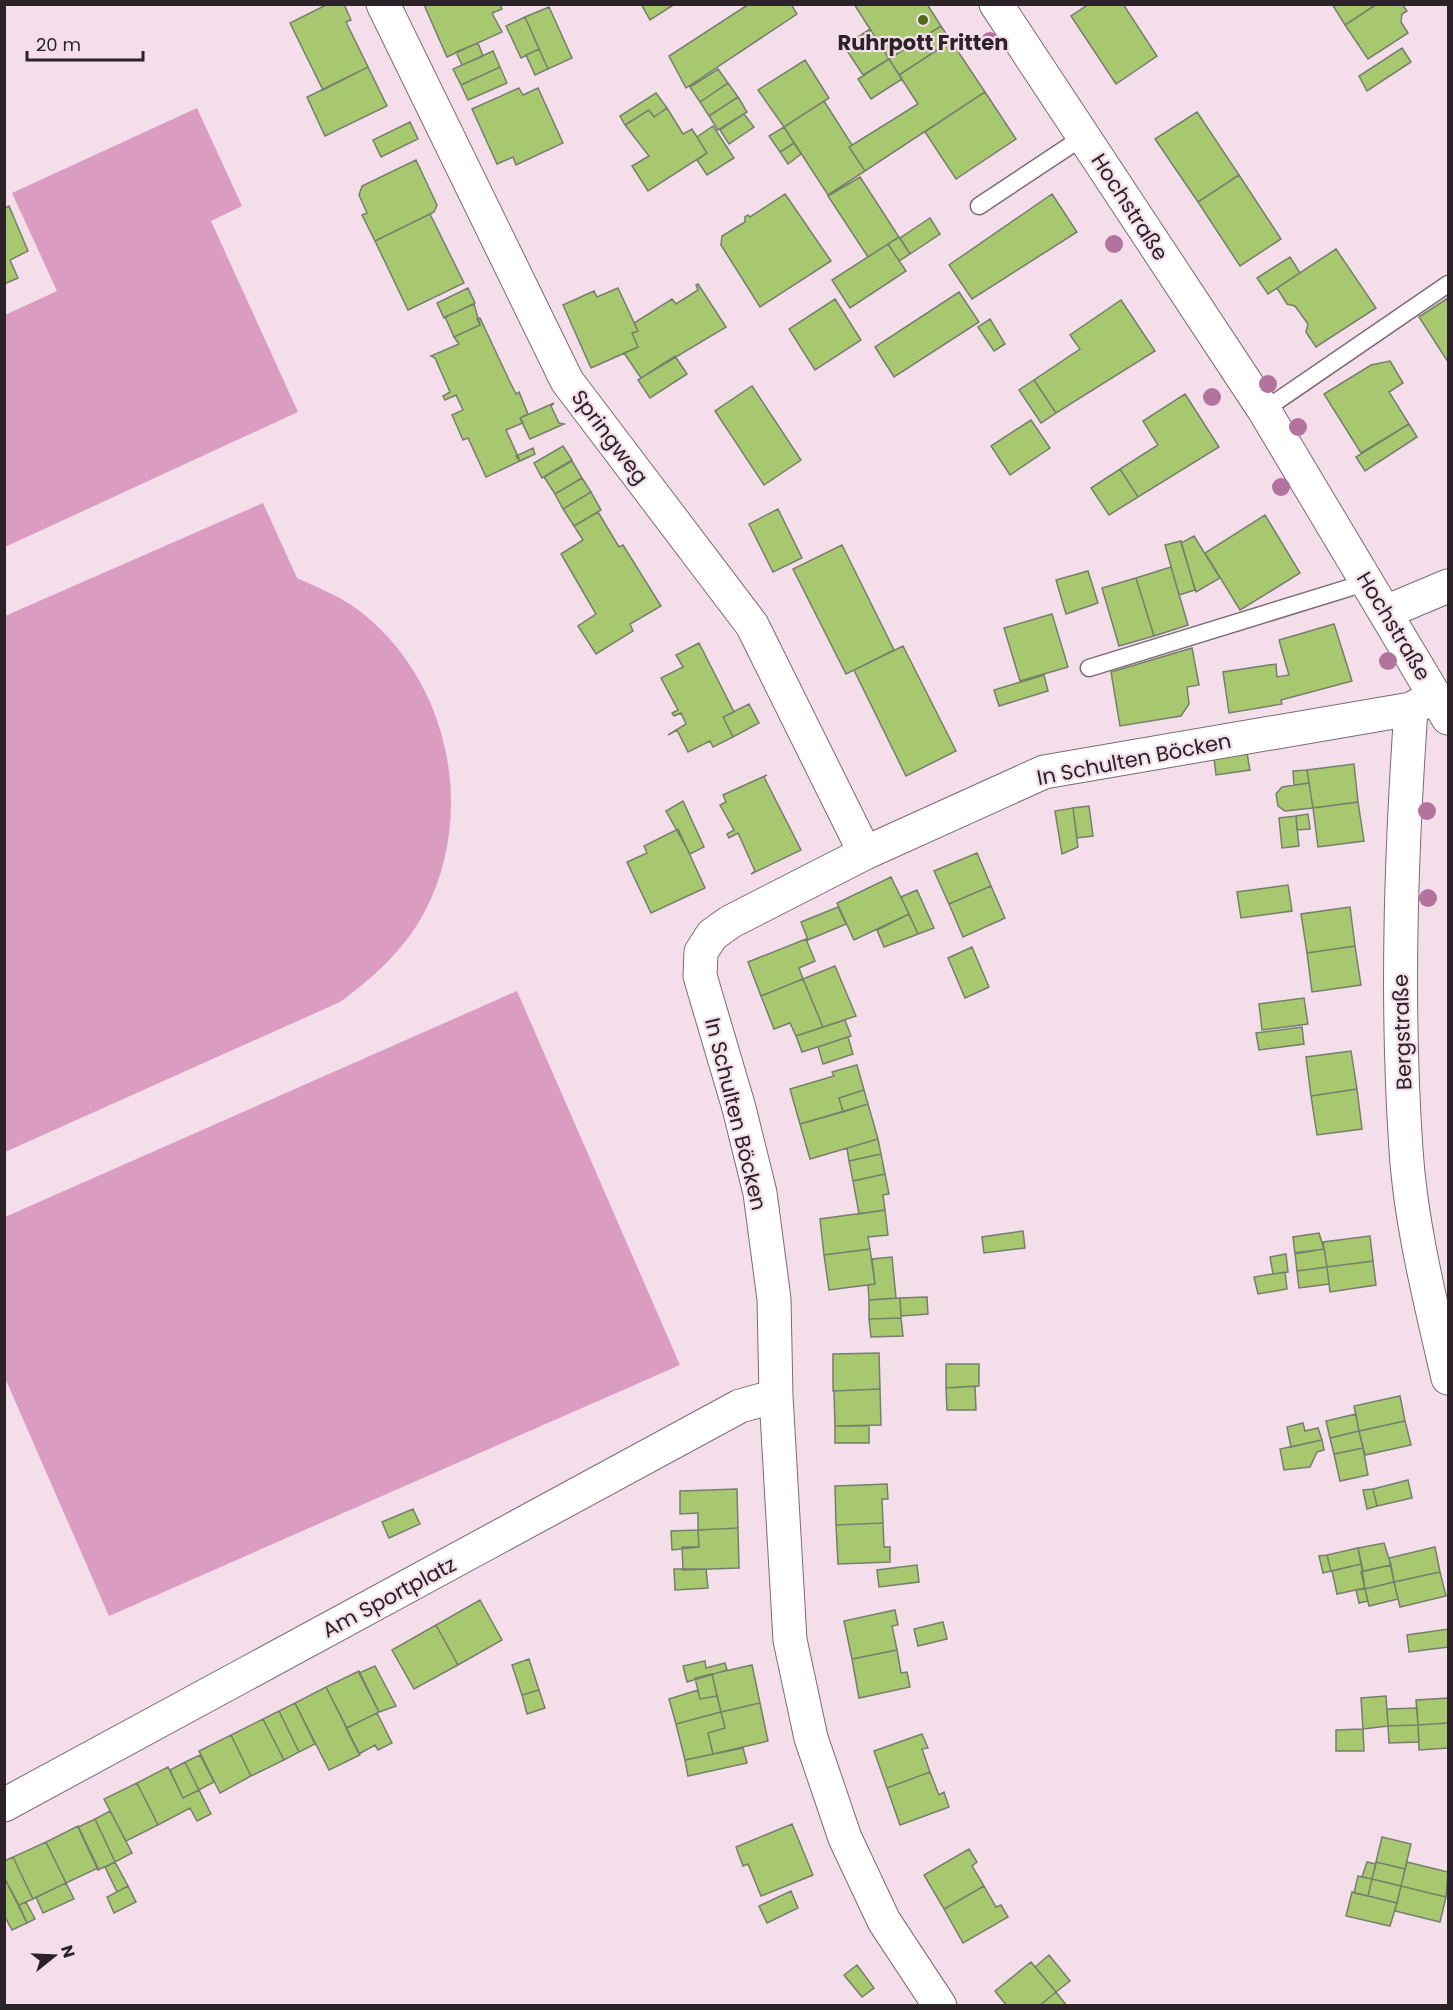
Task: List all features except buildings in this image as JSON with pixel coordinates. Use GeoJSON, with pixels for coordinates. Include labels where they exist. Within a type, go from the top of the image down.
{"type":"FeatureCollection","features":[{"type":"Feature","properties":{"kind":"street","name":"Springweg"},"geometry":{"type":"LineString","coordinates":[[383,4],[567,381],[752,625],[865,853]]}},
{"type":"Feature","properties":{"kind":"street","name":"Hochstraße"},"geometry":{"type":"LineString","coordinates":[[996,4],[1264,410],[1386,612],[1432,708]]}},
{"type":"Feature","properties":{"kind":"street"},"geometry":{"type":"LineString","coordinates":[[1386,612],[1449,586]]}},
{"type":"Feature","properties":{"kind":"street","name":"In Schulten Böcken"},"geometry":{"type":"LineString","coordinates":[[940,2006],[884,1921],[845,1838],[811,1738],[790,1640],[774,1299],[760,1193],[739,1108],[700,976],[701,951],[712,935],[730,922],[865,853],[1044,772],[1432,708]]}},
{"type":"Feature","properties":{"kind":"street","name":"Bergstraße"},"geometry":{"type":"LineString","coordinates":[[1432,708],[1403,816],[1399,937],[1406,1152],[1425,1277],[1449,1378]]}},
{"type":"Feature","properties":{"kind":"street","name":"Am Sportplatz"},"geometry":{"type":"LineString","coordinates":[[4,1805],[740,1406],[777,1396]]}},
{"type":"Feature","properties":{"kind":"lane"},"geometry":{"type":"LineString","coordinates":[[979,206],[1083,137]]}},
{"type":"Feature","properties":{"kind":"lane"},"geometry":{"type":"LineString","coordinates":[[1264,410],[1449,284]]}},
{"type":"Feature","properties":{"kind":"lane"},"geometry":{"type":"LineString","coordinates":[[1089,668],[1368,582]]}},
{"type":"Feature","properties":{"kind":"shaded area"},"geometry":{"type":"Polygon","coordinates":[[[197,108],[242,206],[211,221],[298,412],[5,547],[5,315],[57,291],[12,193],[197,108]]]}},
{"type":"Feature","properties":{"kind":"shaded area"},"geometry":{"type":"Polygon","coordinates":[[[263,503],[297,578],[354,607],[391,641],[416,675],[434,712],[446,752],[451,793],[449,834],[440,875],[424,913],[407,939],[376,973],[340,1002],[5,1152],[5,616],[263,503]]]}},
{"type":"Feature","properties":{"kind":"shaded area"},"geometry":{"type":"Polygon","coordinates":[[[517,991],[680,1365],[109,1616],[5,1378],[5,1217],[517,991]]]}},
{"type":"Feature","properties":{"kind":"place","name":"Ruhrpott Fritten"},"geometry":{"type":"Point","coordinates":[923,20]}}]}
